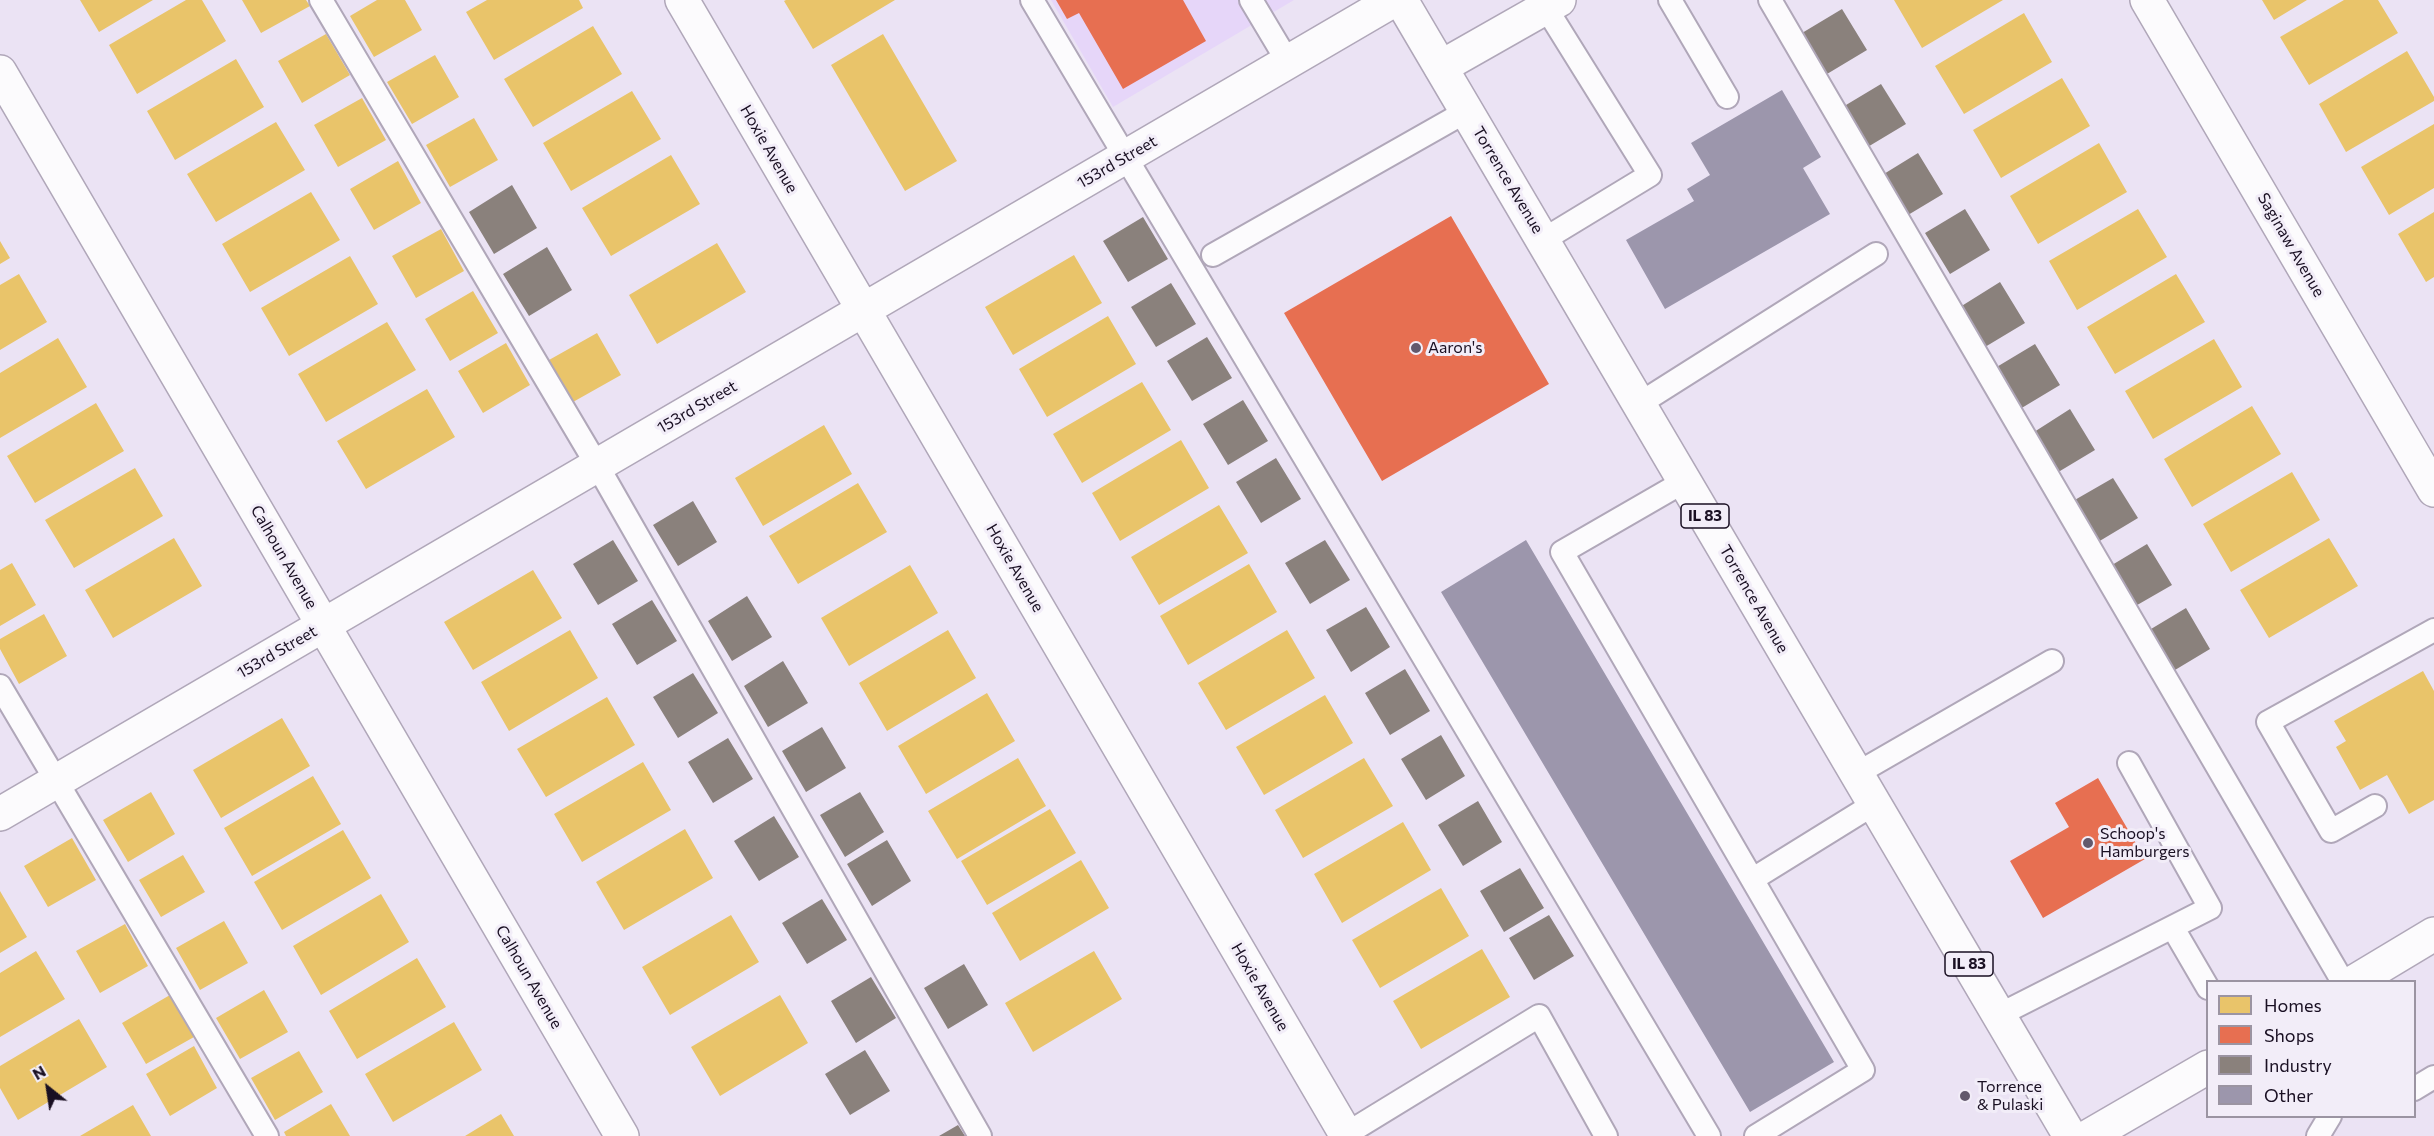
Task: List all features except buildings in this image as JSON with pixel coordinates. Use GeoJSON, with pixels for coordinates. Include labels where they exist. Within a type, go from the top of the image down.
{"type":"FeatureCollection","features":[{"type":"Feature","properties":{"kind":"street","name":"Hoxie Avenue"},"geometry":{"type":"LineString","coordinates":[[682,0],[1346,1135]]}},
{"type":"Feature","properties":{"kind":"street","name":"153rd Street"},"geometry":{"type":"LineString","coordinates":[[0,814],[1394,0]]}},
{"type":"Feature","properties":{"kind":"street","name":"Torrence Avenue"},"geometry":{"type":"LineString","coordinates":[[1401,0],[2070,1136]]}},
{"type":"Feature","properties":{"kind":"street","name":"Saginaw Avenue"},"geometry":{"type":"LineString","coordinates":[[2147,0],[2434,490]]}},
{"type":"Feature","properties":{"kind":"street"},"geometry":{"type":"LineString","coordinates":[[1441,67],[1553,4]]}},
{"type":"Feature","properties":{"kind":"street","name":"Calhoun Avenue"},"geometry":{"type":"LineString","coordinates":[[0,72],[622,1136]]}},
{"type":"Feature","properties":{"kind":"street"},"geometry":{"type":"LineString","coordinates":[[2356,980],[2434,934]]}},
{"type":"Feature","properties":{"kind":"street"},"geometry":{"type":"LineString","coordinates":[[2089,1136],[2206,1068]]}},
{"type":"Feature","properties":{"kind":"lane"},"geometry":{"type":"LineString","coordinates":[[321,0],[597,465],[980,1136]]}},
{"type":"Feature","properties":{"kind":"lane"},"geometry":{"type":"LineString","coordinates":[[1032,0],[1709,1136]]}},
{"type":"Feature","properties":{"kind":"lane"},"geometry":{"type":"LineString","coordinates":[[1251,0],[1288,62]]}},
{"type":"Feature","properties":{"kind":"lane"},"geometry":{"type":"LineString","coordinates":[[1670,0],[1727,97]]}},
{"type":"Feature","properties":{"kind":"lane"},"geometry":{"type":"LineString","coordinates":[[1770,0],[2342,980]]}},
{"type":"Feature","properties":{"kind":"lane"},"geometry":{"type":"LineString","coordinates":[[1543,240],[1650,176],[1553,4]]}},
{"type":"Feature","properties":{"kind":"lane"},"geometry":{"type":"LineString","coordinates":[[1213,255],[1467,111]]}},
{"type":"Feature","properties":{"kind":"lane"},"geometry":{"type":"LineString","coordinates":[[1640,404],[1876,254]]}},
{"type":"Feature","properties":{"kind":"lane"},"geometry":{"type":"LineString","coordinates":[[1685,481],[1563,552],[1863,1070],[1756,1136]]}},
{"type":"Feature","properties":{"kind":"lane"},"geometry":{"type":"LineString","coordinates":[[2375,806],[2331,831],[2268,722],[2434,630]]}},
{"type":"Feature","properties":{"kind":"lane"},"geometry":{"type":"LineString","coordinates":[[1856,774],[2052,661]]}},
{"type":"Feature","properties":{"kind":"lane"},"geometry":{"type":"LineString","coordinates":[[0,686],[267,1136]]}},
{"type":"Feature","properties":{"kind":"lane"},"geometry":{"type":"LineString","coordinates":[[1999,1015],[2210,908],[2128,763]]}},
{"type":"Feature","properties":{"kind":"lane"},"geometry":{"type":"LineString","coordinates":[[1753,879],[1875,804]]}},
{"type":"Feature","properties":{"kind":"lane"},"geometry":{"type":"LineString","coordinates":[[2173,928],[2206,985]]}},
{"type":"Feature","properties":{"kind":"lane"},"geometry":{"type":"LineString","coordinates":[[1346,1135],[1539,1016],[1606,1136]]}},
{"type":"Feature","properties":{"kind":"lane"},"geometry":{"type":"LineString","coordinates":[[2416,1088],[2434,1077]]}},
{"type":"Feature","properties":{"kind":"lane"},"geometry":{"type":"LineString","coordinates":[[2318,1136],[2329,1118]]}},
{"type":"Feature","properties":{"kind":"shaded area"},"geometry":{"type":"Polygon","coordinates":[[[1051,0],[1294,0],[1113,107],[1051,0]]]}},
{"type":"Feature","properties":{"kind":"place","name":"Aaron's"},"geometry":{"type":"Point","coordinates":[1416,348]}},
{"type":"Feature","properties":{"kind":"place","name":"Schoop's Hamburgers"},"geometry":{"type":"Point","coordinates":[2088,843]}},
{"type":"Feature","properties":{"kind":"place","name":"Torrence & Pulaski"},"geometry":{"type":"Point","coordinates":[1965,1096]}}]}
